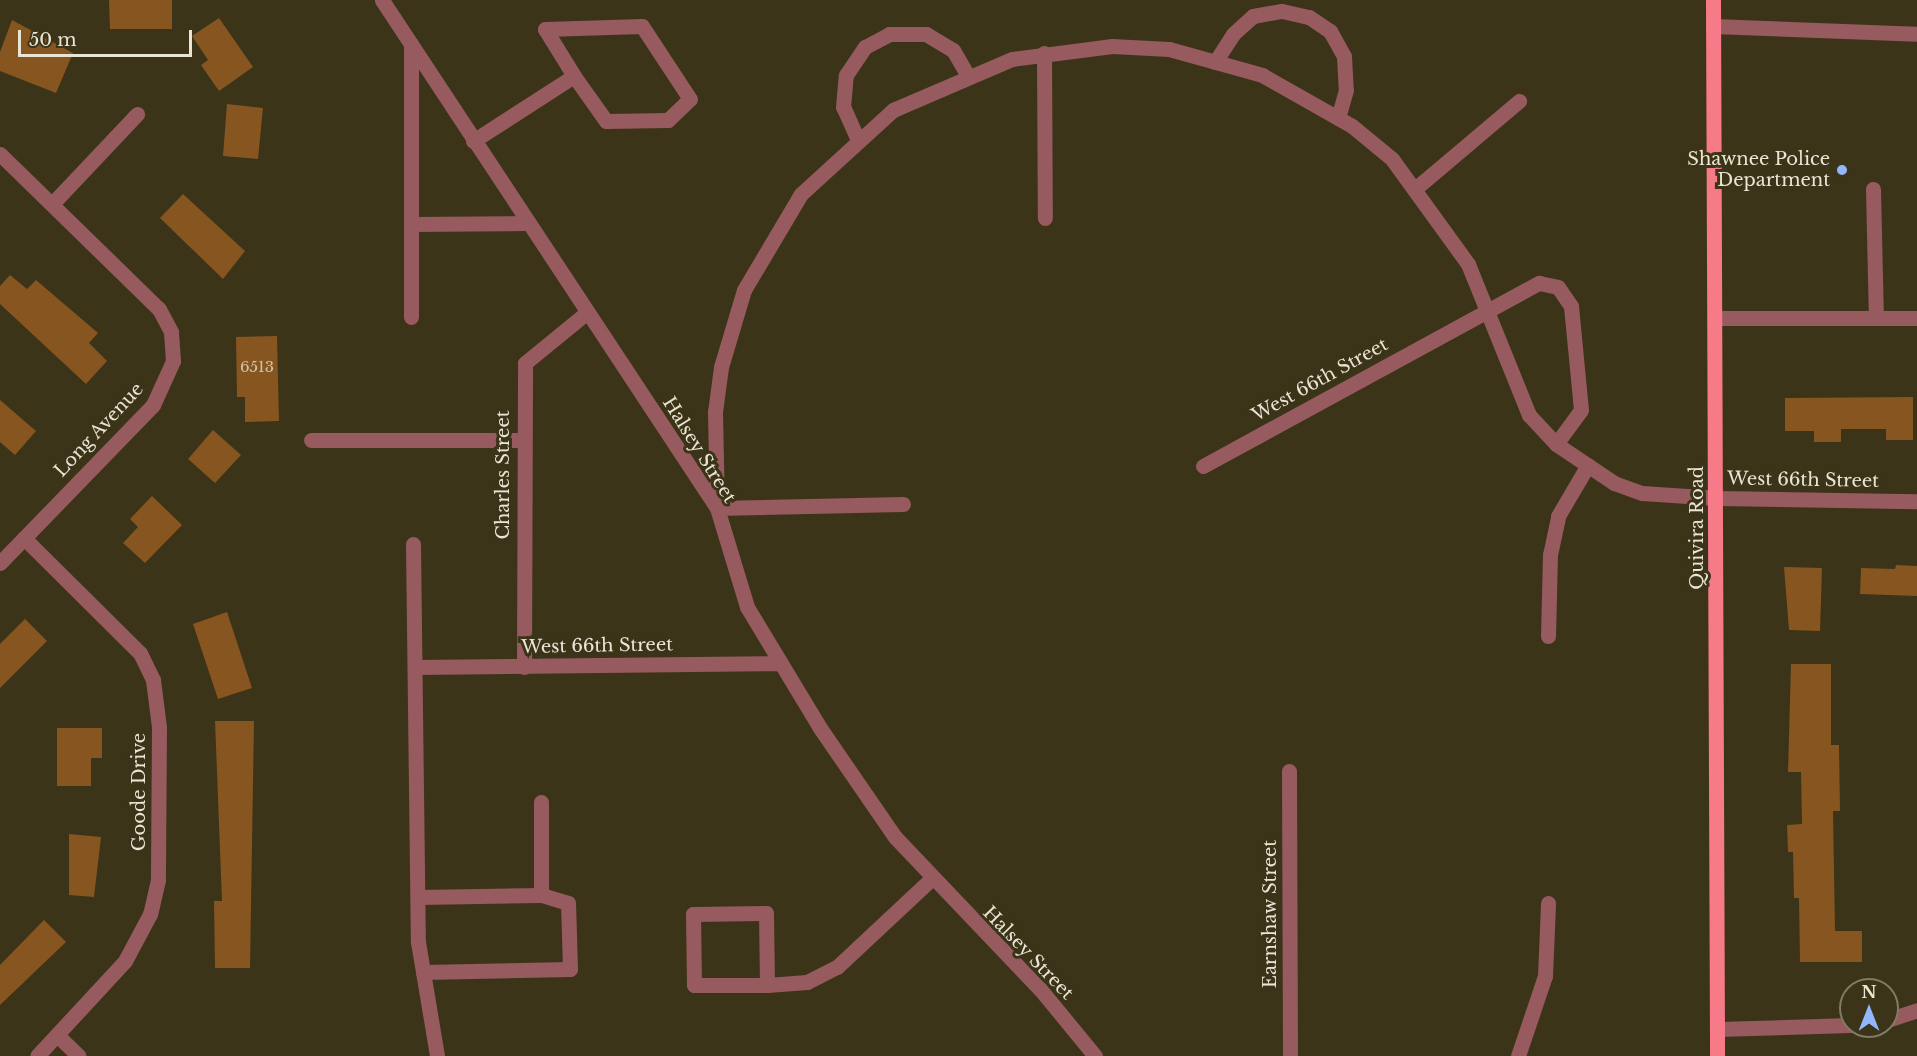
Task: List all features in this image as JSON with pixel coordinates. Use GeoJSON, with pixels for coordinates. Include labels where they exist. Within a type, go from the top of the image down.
{"type":"FeatureCollection","features":[{"type":"Feature","properties":{"kind":"main road","name":"Quivira Road"},"geometry":{"type":"LineString","coordinates":[[1713,0],[1717,498],[1717,1056]]}},
{"type":"Feature","properties":{"kind":"street","name":"Halsey Street"},"geometry":{"type":"LineString","coordinates":[[382,0],[526,223],[717,508],[747,607],[780,663],[895,837],[1040,989],[1095,1056]]}},
{"type":"Feature","properties":{"kind":"street"},"geometry":{"type":"LineString","coordinates":[[1215,62],[1233,34],[1253,16],[1282,12],[1310,17],[1330,31],[1344,56],[1346,90],[1338,118]]}},
{"type":"Feature","properties":{"kind":"street"},"geometry":{"type":"LineString","coordinates":[[642,26],[690,99],[668,120],[606,121],[574,76],[544,29],[642,26]]}},
{"type":"Feature","properties":{"kind":"street"},"geometry":{"type":"LineString","coordinates":[[1713,26],[1916,35]]}},
{"type":"Feature","properties":{"kind":"street"},"geometry":{"type":"LineString","coordinates":[[858,141],[843,107],[846,75],[866,47],[889,34],[926,34],[953,50],[968,76]]}},
{"type":"Feature","properties":{"kind":"street"},"geometry":{"type":"LineString","coordinates":[[411,44],[411,317]]}},
{"type":"Feature","properties":{"kind":"street","name":"West 66th Street"},"geometry":{"type":"LineString","coordinates":[[717,508],[715,412],[721,367],[744,290],[801,194],[858,141],[913,99],[968,76],[1044,53],[1112,46],[1169,50],[1283,84],[1338,118],[1392,159],[1455,240],[1529,415],[1556,444],[1588,465],[1642,493],[1717,498],[1917,501]]}},
{"type":"Feature","properties":{"kind":"street"},"geometry":{"type":"LineString","coordinates":[[1044,53],[1045,218]]}},
{"type":"Feature","properties":{"kind":"street"},"geometry":{"type":"LineString","coordinates":[[473,141],[574,76]]}},
{"type":"Feature","properties":{"kind":"street"},"geometry":{"type":"LineString","coordinates":[[1416,188],[1519,101]]}},
{"type":"Feature","properties":{"kind":"street"},"geometry":{"type":"LineString","coordinates":[[52,204],[137,114]]}},
{"type":"Feature","properties":{"kind":"street","name":"Long Avenue"},"geometry":{"type":"LineString","coordinates":[[0,154],[159,309],[171,332],[173,361],[153,405],[0,563]]}},
{"type":"Feature","properties":{"kind":"street"},"geometry":{"type":"LineString","coordinates":[[1873,189],[1876,318]]}},
{"type":"Feature","properties":{"kind":"street"},"geometry":{"type":"LineString","coordinates":[[411,224],[526,223]]}},
{"type":"Feature","properties":{"kind":"street"},"geometry":{"type":"LineString","coordinates":[[1486,309],[1539,283],[1558,287],[1571,306],[1581,410],[1556,444]]}},
{"type":"Feature","properties":{"kind":"street","name":"West 66th Street"},"geometry":{"type":"LineString","coordinates":[[1203,466],[1486,309]]}},
{"type":"Feature","properties":{"kind":"street","name":"Charles Street"},"geometry":{"type":"LineString","coordinates":[[524,667],[522,440],[525,363],[586,313]]}},
{"type":"Feature","properties":{"kind":"street"},"geometry":{"type":"LineString","coordinates":[[1715,318],[1917,318]]}},
{"type":"Feature","properties":{"kind":"street"},"geometry":{"type":"LineString","coordinates":[[311,440],[522,440]]}},
{"type":"Feature","properties":{"kind":"street"},"geometry":{"type":"LineString","coordinates":[[1548,636],[1550,555],[1558,516],[1588,465]]}},
{"type":"Feature","properties":{"kind":"street"},"geometry":{"type":"LineString","coordinates":[[717,508],[903,504]]}},
{"type":"Feature","properties":{"kind":"street","name":"Goode Drive"},"geometry":{"type":"LineString","coordinates":[[24,538],[140,653],[158,702],[158,880],[150,914],[125,961],[37,1056]]}},
{"type":"Feature","properties":{"kind":"street"},"geometry":{"type":"LineString","coordinates":[[413,544],[418,897],[423,972],[437,1056]]}},
{"type":"Feature","properties":{"kind":"street","name":"West 66th Street"},"geometry":{"type":"LineString","coordinates":[[415,667],[780,663]]}},
{"type":"Feature","properties":{"kind":"street","name":"Earnshaw Street"},"geometry":{"type":"LineString","coordinates":[[1290,771],[1290,1056]]}},
{"type":"Feature","properties":{"kind":"street"},"geometry":{"type":"LineString","coordinates":[[541,802],[541,896]]}},
{"type":"Feature","properties":{"kind":"street"},"geometry":{"type":"LineString","coordinates":[[767,985],[766,913],[693,914],[693,985],[767,985],[823,977],[932,878]]}},
{"type":"Feature","properties":{"kind":"street"},"geometry":{"type":"LineString","coordinates":[[418,897],[541,896],[568,903],[570,969],[423,972]]}},
{"type":"Feature","properties":{"kind":"street"},"geometry":{"type":"LineString","coordinates":[[1518,1056],[1545,976],[1548,903]]}},
{"type":"Feature","properties":{"kind":"street"},"geometry":{"type":"LineString","coordinates":[[1899,1016],[1917,1010]]}},
{"type":"Feature","properties":{"kind":"street"},"geometry":{"type":"LineString","coordinates":[[1717,1029],[1839,1025]]}},
{"type":"Feature","properties":{"kind":"street"},"geometry":{"type":"LineString","coordinates":[[57,1035],[79,1056]]}},
{"type":"Feature","properties":{"kind":"building"},"geometry":{"type":"Polygon","coordinates":[[[109,0],[172,0],[172,29],[110,29],[109,0]]]}},
{"type":"Feature","properties":{"kind":"building"},"geometry":{"type":"Polygon","coordinates":[[[219,18],[253,67],[219,91],[201,65],[208,60],[192,36],[219,18]]]}},
{"type":"Feature","properties":{"kind":"building"},"geometry":{"type":"Polygon","coordinates":[[[12,20],[73,53],[56,93],[0,71],[0,52],[12,20]]]}},
{"type":"Feature","properties":{"kind":"building"},"geometry":{"type":"Polygon","coordinates":[[[227,104],[263,108],[258,159],[223,156],[227,104]]]}},
{"type":"Feature","properties":{"kind":"building"},"geometry":{"type":"Polygon","coordinates":[[[183,194],[245,251],[223,279],[160,218],[183,194]]]}},
{"type":"Feature","properties":{"kind":"building"},"geometry":{"type":"Polygon","coordinates":[[[10,275],[27,289],[36,280],[98,333],[89,343],[107,361],[86,384],[0,304],[0,286],[10,275]]]}},
{"type":"Feature","properties":{"kind":"building"},"geometry":{"type":"Polygon","coordinates":[[[277,336],[279,421],[245,422],[245,397],[237,397],[236,337],[277,336]]]}},
{"type":"Feature","properties":{"kind":"building"},"geometry":{"type":"Polygon","coordinates":[[[1913,397],[1913,440],[1886,440],[1886,429],[1841,429],[1841,442],[1814,442],[1814,431],[1785,431],[1785,398],[1913,397]]]}},
{"type":"Feature","properties":{"kind":"building"},"geometry":{"type":"Polygon","coordinates":[[[0,400],[36,431],[15,455],[0,442],[0,400]]]}},
{"type":"Feature","properties":{"kind":"building"},"geometry":{"type":"Polygon","coordinates":[[[213,430],[241,455],[215,483],[188,459],[213,430]]]}},
{"type":"Feature","properties":{"kind":"building"},"geometry":{"type":"Polygon","coordinates":[[[152,496],[182,525],[145,563],[123,543],[138,527],[130,519],[152,496]]]}},
{"type":"Feature","properties":{"kind":"building"},"geometry":{"type":"Polygon","coordinates":[[[1896,565],[1917,566],[1917,596],[1860,594],[1861,568],[1895,569],[1896,565]]]}},
{"type":"Feature","properties":{"kind":"building"},"geometry":{"type":"Polygon","coordinates":[[[1784,567],[1822,568],[1820,631],[1789,630],[1784,567]]]}},
{"type":"Feature","properties":{"kind":"building"},"geometry":{"type":"Polygon","coordinates":[[[227,612],[252,688],[218,699],[193,624],[227,612]]]}},
{"type":"Feature","properties":{"kind":"building"},"geometry":{"type":"Polygon","coordinates":[[[25,619],[47,641],[0,688],[0,644],[25,619]]]}},
{"type":"Feature","properties":{"kind":"building"},"geometry":{"type":"Polygon","coordinates":[[[1791,664],[1831,664],[1831,745],[1839,745],[1840,811],[1833,811],[1835,931],[1862,931],[1862,962],[1800,962],[1799,898],[1794,898],[1793,852],[1788,852],[1787,825],[1802,824],[1801,772],[1788,772],[1791,664]]]}},
{"type":"Feature","properties":{"kind":"building"},"geometry":{"type":"Polygon","coordinates":[[[215,721],[254,721],[250,968],[215,968],[214,901],[222,901],[215,721]]]}},
{"type":"Feature","properties":{"kind":"building"},"geometry":{"type":"Polygon","coordinates":[[[57,728],[102,728],[102,758],[91,758],[91,786],[57,786],[57,728]]]}},
{"type":"Feature","properties":{"kind":"building"},"geometry":{"type":"Polygon","coordinates":[[[69,834],[101,837],[94,897],[69,895],[69,834]]]}},
{"type":"Feature","properties":{"kind":"building"},"geometry":{"type":"Polygon","coordinates":[[[44,920],[66,942],[0,1005],[0,965],[44,920]]]}},
{"type":"Feature","properties":{"kind":"place","name":"Shawnee Police Department"},"geometry":{"type":"Point","coordinates":[1842,170]}}]}
